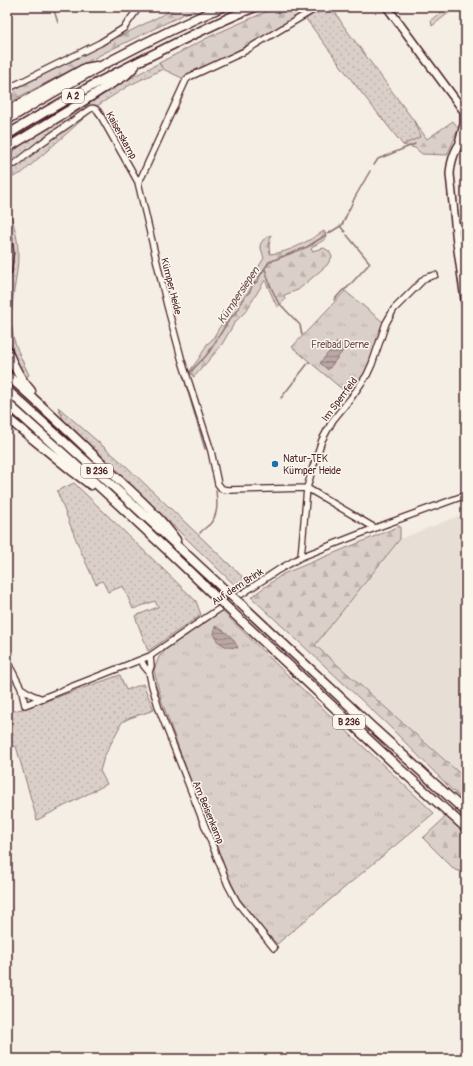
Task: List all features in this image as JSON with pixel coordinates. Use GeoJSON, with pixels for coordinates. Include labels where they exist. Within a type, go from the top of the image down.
{"type":"FeatureCollection","features":[{"type":"Feature","properties":{"kind":"highway","name":"A 2"},"geometry":{"type":"LineString","coordinates":[[7,120],[104,64],[155,38],[222,7]]}},
{"type":"Feature","properties":{"kind":"highway","name":"A 2"},"geometry":{"type":"LineString","coordinates":[[7,135],[79,93],[141,60],[193,34],[255,7]]}},
{"type":"Feature","properties":{"kind":"highway"},"geometry":{"type":"LineString","coordinates":[[7,149],[126,75],[141,60]]}},
{"type":"Feature","properties":{"kind":"highway"},"geometry":{"type":"LineString","coordinates":[[7,111],[85,68],[104,64]]}},
{"type":"Feature","properties":{"kind":"highway"},"geometry":{"type":"LineString","coordinates":[[7,238],[9,251],[7,272]]}},
{"type":"Feature","properties":{"kind":"highway"},"geometry":{"type":"LineString","coordinates":[[7,350],[21,378],[52,416]]}},
{"type":"Feature","properties":{"kind":"highway"},"geometry":{"type":"LineString","coordinates":[[7,375],[155,515],[170,531],[186,554]]}},
{"type":"Feature","properties":{"kind":"highway","name":"B 236"},"geometry":{"type":"LineString","coordinates":[[7,390],[96,470],[466,812]]}},
{"type":"Feature","properties":{"kind":"highway","name":"B 236"},"geometry":{"type":"LineString","coordinates":[[7,403],[114,499],[233,614],[466,828]]}},
{"type":"Feature","properties":{"kind":"highway"},"geometry":{"type":"LineString","coordinates":[[7,418],[71,470],[114,499]]}},
{"type":"Feature","properties":{"kind":"main road"},"geometry":{"type":"LineString","coordinates":[[387,7],[465,113],[464,131],[453,154],[451,184],[466,307]]}},
{"type":"Feature","properties":{"kind":"main road"},"geometry":{"type":"LineString","coordinates":[[460,142],[466,136]]}},
{"type":"Feature","properties":{"kind":"street"},"geometry":{"type":"LineString","coordinates":[[7,89],[100,43],[115,34],[124,28],[139,7]]}},
{"type":"Feature","properties":{"kind":"street"},"geometry":{"type":"LineString","coordinates":[[138,182],[186,80],[189,77],[243,52],[318,7]]}},
{"type":"Feature","properties":{"kind":"street","name":"Kaiserskamp"},"geometry":{"type":"LineString","coordinates":[[7,162],[15,164],[40,144],[92,108],[98,111],[138,182]]}},
{"type":"Feature","properties":{"kind":"street","name":"Kümper Heide"},"geometry":{"type":"LineString","coordinates":[[138,182],[174,334],[211,451],[218,484],[222,489],[227,490],[307,488]]}},
{"type":"Feature","properties":{"kind":"street"},"geometry":{"type":"LineString","coordinates":[[455,224],[466,230]]}},
{"type":"Feature","properties":{"kind":"street","name":"Im Sperrfeld"},"geometry":{"type":"LineString","coordinates":[[301,557],[307,488],[322,440],[333,420],[367,374],[386,323],[394,309],[425,278],[435,275]]}},
{"type":"Feature","properties":{"kind":"street"},"geometry":{"type":"LineString","coordinates":[[307,488],[375,528]]}},
{"type":"Feature","properties":{"kind":"street","name":"Auf dem Brink"},"geometry":{"type":"LineString","coordinates":[[21,688],[25,705],[141,660],[150,656],[278,570],[301,557],[466,495]]}},
{"type":"Feature","properties":{"kind":"street","name":"Am Beisenkamp"},"geometry":{"type":"LineString","coordinates":[[149,672],[151,666],[150,656]]}},
{"type":"Feature","properties":{"kind":"street","name":"Am Beisenkamp"},"geometry":{"type":"LineString","coordinates":[[141,660],[149,672],[159,709],[228,885],[237,902],[274,948]]}},
{"type":"Feature","properties":{"kind":"street"},"geometry":{"type":"LineString","coordinates":[[7,661],[21,688],[40,698]]}},
{"type":"Feature","properties":{"kind":"shaded area"},"geometry":{"type":"Polygon","coordinates":[[[338,341],[346,347],[328,370],[320,363],[338,341]]]}},
{"type":"Feature","properties":{"kind":"shaded area"},"geometry":{"type":"Polygon","coordinates":[[[466,513],[466,779],[315,645],[400,539],[466,513]]]}},
{"type":"Feature","properties":{"kind":"shaded area"},"geometry":{"type":"Polygon","coordinates":[[[215,626],[229,635],[238,648],[227,647],[217,641],[214,633],[215,626]]]}},
{"type":"Feature","properties":{"kind":"green space"},"geometry":{"type":"Polygon","coordinates":[[[178,7],[199,7],[106,52],[7,103],[7,93],[178,7]]]}},
{"type":"Feature","properties":{"kind":"green space"},"geometry":{"type":"Polygon","coordinates":[[[277,7],[312,7],[260,39],[184,79],[163,69],[159,63],[213,35],[277,7]]]}},
{"type":"Feature","properties":{"kind":"green space"},"geometry":{"type":"Polygon","coordinates":[[[323,7],[332,7],[343,25],[414,121],[421,137],[403,145],[353,82],[306,19],[323,7]]]}},
{"type":"Feature","properties":{"kind":"green space"},"geometry":{"type":"Polygon","coordinates":[[[447,7],[456,7],[432,26],[431,20],[447,7]]]}},
{"type":"Feature","properties":{"kind":"green space"},"geometry":{"type":"Polygon","coordinates":[[[159,63],[163,69],[128,86],[97,106],[91,106],[81,111],[15,161],[7,159],[7,157],[25,142],[123,82],[159,63]]]}},
{"type":"Feature","properties":{"kind":"green space"},"geometry":{"type":"Polygon","coordinates":[[[92,111],[22,173],[13,177],[7,177],[7,165],[12,167],[17,164],[59,132],[92,111]]]}},
{"type":"Feature","properties":{"kind":"green space"},"geometry":{"type":"Polygon","coordinates":[[[414,121],[427,139],[453,121],[459,129],[447,155],[422,154],[415,148],[403,145],[420,137],[414,121]]]}},
{"type":"Feature","properties":{"kind":"green space"},"geometry":{"type":"Polygon","coordinates":[[[7,204],[13,221],[18,246],[17,272],[11,314],[13,335],[29,375],[25,378],[18,366],[8,336],[7,296],[13,260],[13,244],[7,223],[7,204]]]}},
{"type":"Feature","properties":{"kind":"green space"},"geometry":{"type":"Polygon","coordinates":[[[324,231],[327,236],[326,238],[311,249],[312,251],[324,248],[329,251],[332,257],[327,265],[298,290],[284,295],[285,300],[277,307],[265,280],[246,311],[235,322],[221,346],[194,377],[189,372],[241,296],[264,258],[260,245],[263,240],[271,235],[269,246],[270,254],[277,253],[298,246],[324,231]]]}},
{"type":"Feature","properties":{"kind":"green space","name":"Freibad Derne"},"geometry":{"type":"Polygon","coordinates":[[[345,291],[383,322],[371,359],[363,377],[349,395],[292,347],[345,291]]]}},
{"type":"Feature","properties":{"kind":"green space"},"geometry":{"type":"Polygon","coordinates":[[[58,407],[127,467],[250,584],[240,590],[64,421],[58,407]]]}},
{"type":"Feature","properties":{"kind":"green space"},"geometry":{"type":"Polygon","coordinates":[[[74,483],[196,601],[201,615],[148,651],[135,616],[158,607],[155,601],[133,609],[123,586],[108,592],[102,581],[96,584],[80,550],[57,491],[74,483]]]}},
{"type":"Feature","properties":{"kind":"green space"},"geometry":{"type":"Polygon","coordinates":[[[400,526],[400,539],[315,645],[466,779],[466,873],[455,870],[423,838],[463,801],[388,725],[251,597],[283,574],[400,526]]]}},
{"type":"Feature","properties":{"kind":"green space"},"geometry":{"type":"Polygon","coordinates":[[[222,611],[301,688],[434,813],[277,944],[261,927],[239,898],[228,876],[193,787],[161,699],[154,670],[159,657],[168,648],[222,611]]]}},
{"type":"Feature","properties":{"kind":"green space"},"geometry":{"type":"Polygon","coordinates":[[[120,675],[126,690],[143,684],[154,710],[122,722],[104,757],[100,771],[107,784],[37,820],[16,746],[7,747],[7,713],[32,706],[120,675]]]}},
{"type":"Feature","properties":{"kind":"waterway"},"geometry":{"type":"LineString","coordinates":[[53,7],[58,23]]}},
{"type":"Feature","properties":{"kind":"waterway","name":"Kümpersiepen"},"geometry":{"type":"LineString","coordinates":[[374,165],[378,159],[415,144]]}},
{"type":"Feature","properties":{"kind":"waterway","name":"Kümpersiepen"},"geometry":{"type":"LineString","coordinates":[[190,373],[209,352],[229,320],[239,308],[242,300],[250,291],[253,284],[258,281],[269,262],[307,247],[342,225],[355,197],[370,171]]}},
{"type":"Feature","properties":{"kind":"waterway","name":"Kümpersiepen"},"geometry":{"type":"LineString","coordinates":[[340,226],[345,232]]}},
{"type":"Feature","properties":{"kind":"waterway"},"geometry":{"type":"LineString","coordinates":[[334,300],[370,263],[347,235]]}},
{"type":"Feature","properties":{"kind":"waterway"},"geometry":{"type":"LineString","coordinates":[[265,269],[270,285],[278,302],[300,325],[302,335]]}},
{"type":"Feature","properties":{"kind":"waterway"},"geometry":{"type":"LineString","coordinates":[[281,398],[309,362]]}},
{"type":"Feature","properties":{"kind":"waterway","name":"Kümpersiepen"},"geometry":{"type":"LineString","coordinates":[[185,381],[205,449]]}},
{"type":"Feature","properties":{"kind":"waterway","name":"Kümpersiepen"},"geometry":{"type":"LineString","coordinates":[[200,533],[210,524],[215,516],[217,508],[216,490]]}},
{"type":"Feature","properties":{"kind":"place","name":"Natur-TEK Kümper Heide"},"geometry":{"type":"Point","coordinates":[275,464]}}]}
